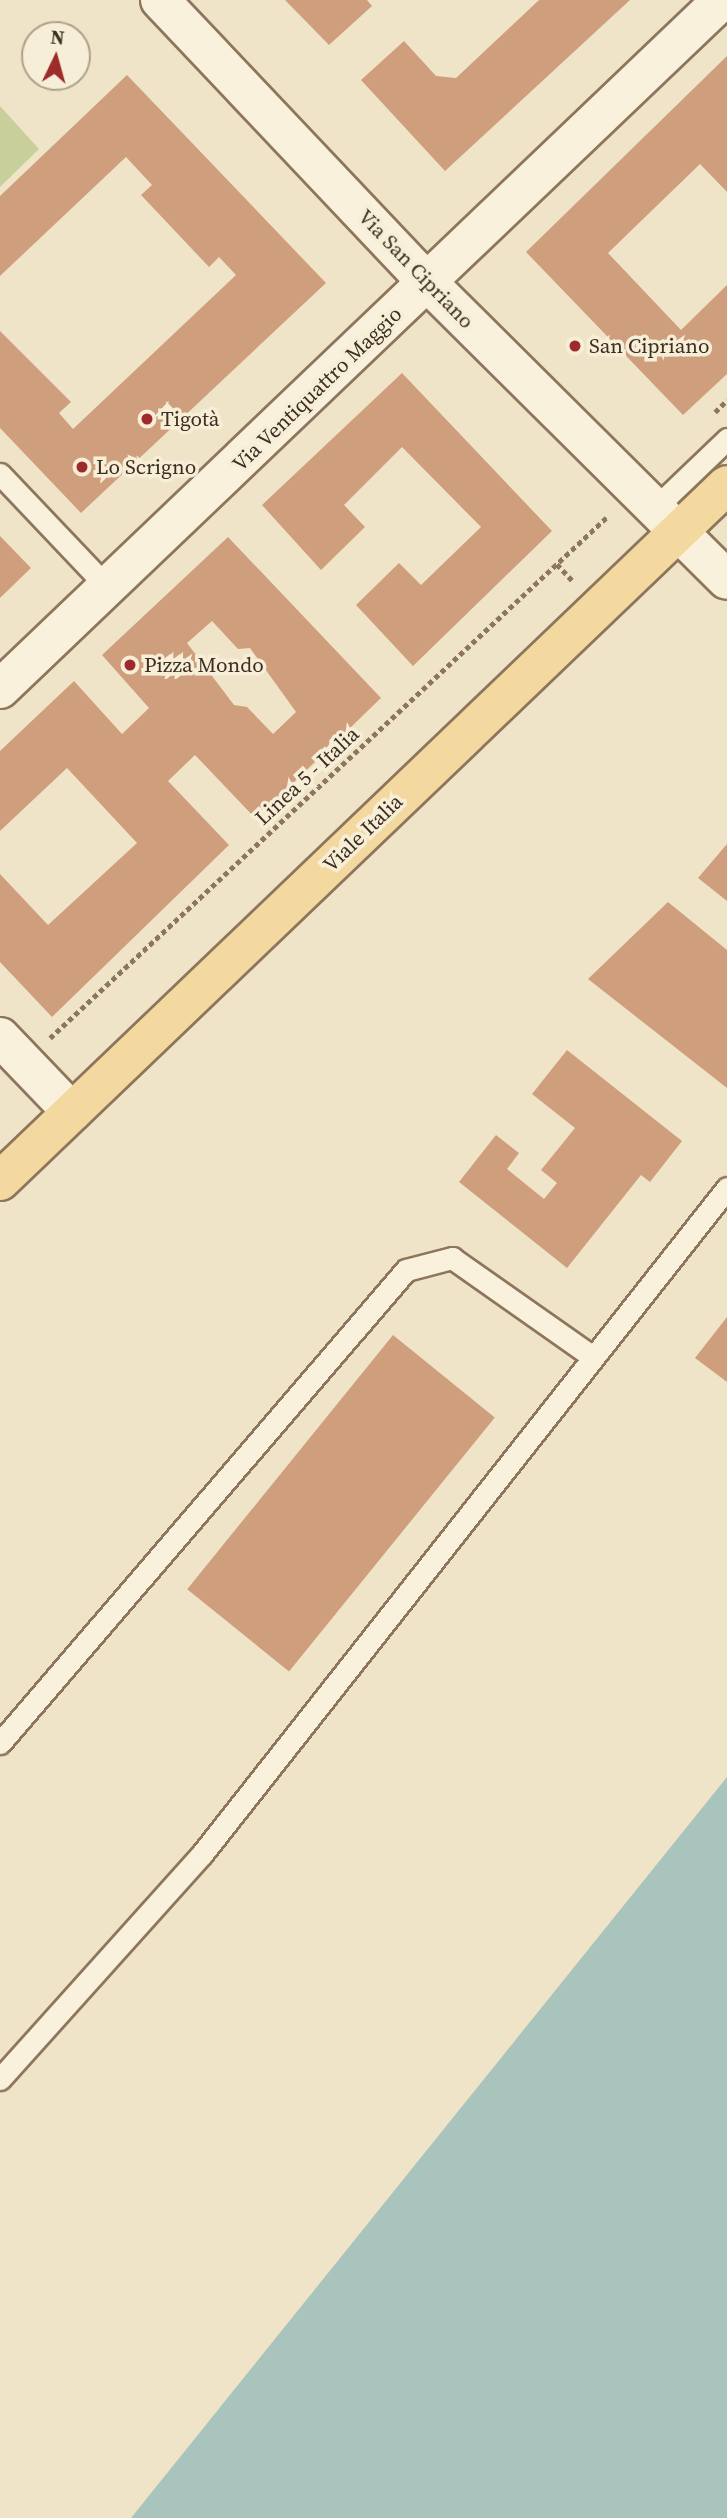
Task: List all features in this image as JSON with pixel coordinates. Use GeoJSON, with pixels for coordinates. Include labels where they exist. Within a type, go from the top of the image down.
{"type":"FeatureCollection","features":[{"type":"Feature","properties":{"kind":"main road","name":"Viale Italia"},"geometry":{"type":"LineString","coordinates":[[0,1181],[72,1112],[654,512],[727,485]]}},
{"type":"Feature","properties":{"kind":"street","name":"Via San Cipriano"},"geometry":{"type":"LineString","coordinates":[[160,0],[428,283],[654,512],[727,580]]}},
{"type":"Feature","properties":{"kind":"street","name":"Via Ventiquattro Maggio"},"geometry":{"type":"LineString","coordinates":[[0,689],[722,0]]}},
{"type":"Feature","properties":{"kind":"street"},"geometry":{"type":"LineString","coordinates":[[12,1050],[72,1112]]}},
{"type":"Feature","properties":{"kind":"lane","name":"Viale Italia"},"geometry":{"type":"LineString","coordinates":[[654,512],[727,439]]}},
{"type":"Feature","properties":{"kind":"lane"},"geometry":{"type":"LineString","coordinates":[[0,474],[108,588]]}},
{"type":"Feature","properties":{"kind":"lane"},"geometry":{"type":"LineString","coordinates":[[0,2079],[202,1854],[727,1188]]}},
{"type":"Feature","properties":{"kind":"lane"},"geometry":{"type":"LineString","coordinates":[[0,1743],[405,1270],[452,1258],[593,1357]]}},
{"type":"Feature","properties":{"kind":"path","name":"Linea 5 - Italia"},"geometry":{"type":"LineString","coordinates":[[12,1050],[557,564],[654,512]]}},
{"type":"Feature","properties":{"kind":"path"},"geometry":{"type":"LineString","coordinates":[[557,564],[579,586]]}},
{"type":"Feature","properties":{"kind":"green space"},"geometry":{"type":"Polygon","coordinates":[[[0,106],[39,149],[0,187],[0,106]]]}},
{"type":"Feature","properties":{"kind":"water"},"geometry":{"type":"Polygon","coordinates":[[[727,1777],[727,2518],[131,2518],[443,2130],[727,1777]]]}},
{"type":"Feature","properties":{"kind":"building"},"geometry":{"type":"Polygon","coordinates":[[[285,0],[367,0],[372,6],[329,45],[285,0]]]}},
{"type":"Feature","properties":{"kind":"building"},"geometry":{"type":"Polygon","coordinates":[[[539,0],[630,0],[445,171],[361,80],[404,41],[436,76],[456,78],[539,0]]]}},
{"type":"Feature","properties":{"kind":"building"},"geometry":{"type":"Polygon","coordinates":[[[727,56],[727,192],[700,164],[608,253],[681,330],[727,285],[727,374],[683,415],[526,252],[727,56]]]}},
{"type":"Feature","properties":{"kind":"building"},"geometry":{"type":"Polygon","coordinates":[[[127,75],[326,283],[81,513],[0,428],[0,331],[71,402],[59,413],[73,429],[236,275],[219,257],[209,267],[141,195],[152,185],[126,157],[0,276],[0,196],[127,75]]]}},
{"type":"Feature","properties":{"kind":"building"},"geometry":{"type":"Polygon","coordinates":[[[402,373],[552,531],[413,666],[356,605],[399,563],[421,585],[481,527],[402,447],[344,505],[365,527],[321,570],[262,505],[402,373]]]}},
{"type":"Feature","properties":{"kind":"building"},"geometry":{"type":"Polygon","coordinates":[[[0,536],[31,568],[0,598],[0,536]]]}},
{"type":"Feature","properties":{"kind":"building"},"geometry":{"type":"Polygon","coordinates":[[[228,537],[381,698],[256,819],[195,755],[168,781],[229,845],[52,1017],[0,962],[0,874],[48,925],[137,843],[67,768],[0,831],[0,751],[74,681],[122,734],[149,708],[102,655],[228,537]],[[212,621],[187,643],[234,705],[247,707],[273,734],[296,712],[250,648],[238,649],[212,621]]]}},
{"type":"Feature","properties":{"kind":"building"},"geometry":{"type":"Polygon","coordinates":[[[727,844],[727,901],[698,878],[727,844]]]}},
{"type":"Feature","properties":{"kind":"building"},"geometry":{"type":"Polygon","coordinates":[[[668,902],[727,950],[727,1088],[588,979],[668,902]]]}},
{"type":"Feature","properties":{"kind":"building"},"geometry":{"type":"Polygon","coordinates":[[[567,1050],[682,1141],[650,1182],[641,1175],[567,1268],[459,1182],[496,1135],[519,1153],[507,1169],[544,1199],[557,1183],[541,1170],[575,1128],[532,1094],[567,1050]]]}},
{"type":"Feature","properties":{"kind":"building"},"geometry":{"type":"Polygon","coordinates":[[[727,1317],[727,1382],[695,1358],[727,1317]]]}},
{"type":"Feature","properties":{"kind":"building"},"geometry":{"type":"Polygon","coordinates":[[[393,1335],[495,1417],[289,1672],[187,1589],[393,1335]]]}},
{"type":"Feature","properties":{"kind":"place","name":"San Cipriano"},"geometry":{"type":"Point","coordinates":[575,346]}},
{"type":"Feature","properties":{"kind":"place","name":"Tigotà"},"geometry":{"type":"Point","coordinates":[147,419]}},
{"type":"Feature","properties":{"kind":"place","name":"Lo Scrigno"},"geometry":{"type":"Point","coordinates":[82,467]}},
{"type":"Feature","properties":{"kind":"place","name":"Pizza Mondo"},"geometry":{"type":"Point","coordinates":[130,665]}}]}
